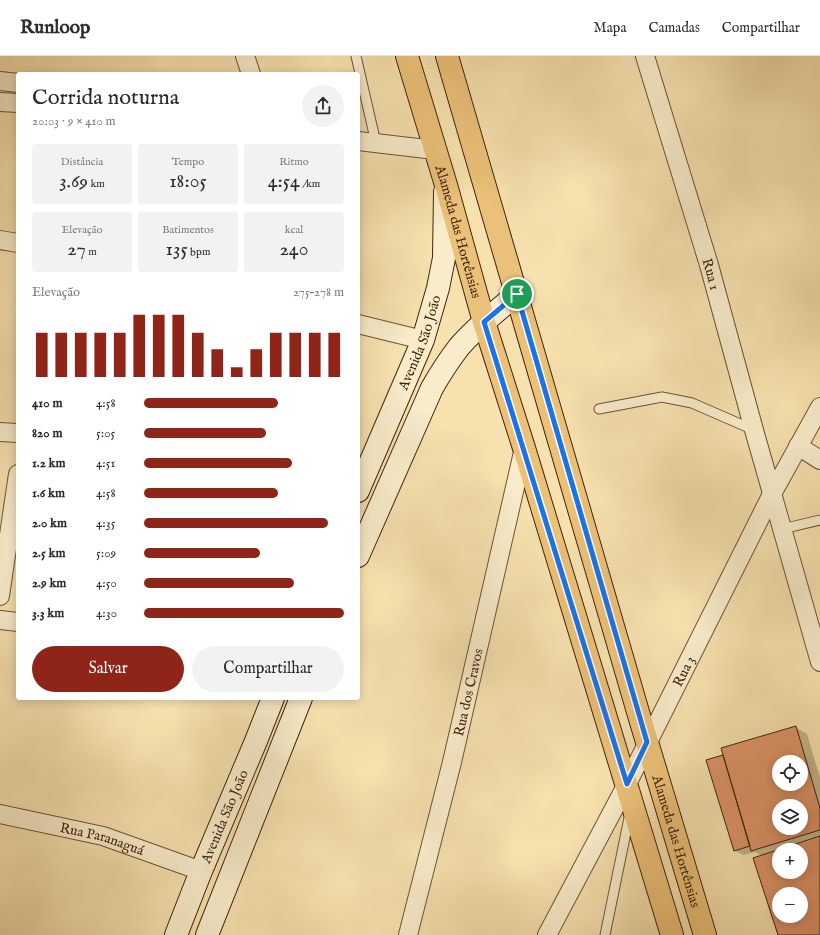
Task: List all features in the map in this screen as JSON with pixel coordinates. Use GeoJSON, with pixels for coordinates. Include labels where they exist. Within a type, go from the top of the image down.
{"type":"FeatureCollection","features":[{"type":"Feature","properties":{"kind":"main road","name":"Alameda das Hortênsias"},"geometry":{"type":"LineString","coordinates":[[407,56],[446,184],[484,322],[524,448],[672,935]]}},
{"type":"Feature","properties":{"kind":"main road","name":"Alameda das Hortênsias"},"geometry":{"type":"LineString","coordinates":[[447,56],[647,742],[705,935]]}},
{"type":"Feature","properties":{"kind":"street"},"geometry":{"type":"LineString","coordinates":[[245,56],[249,72]]}},
{"type":"Feature","properties":{"kind":"street","name":"Rua 1"},"geometry":{"type":"LineString","coordinates":[[645,56],[709,266],[820,662]]}},
{"type":"Feature","properties":{"kind":"street"},"geometry":{"type":"LineString","coordinates":[[0,81],[16,83]]}},
{"type":"Feature","properties":{"kind":"street"},"geometry":{"type":"LineString","coordinates":[[0,102],[16,103]]}},
{"type":"Feature","properties":{"kind":"street"},"geometry":{"type":"LineString","coordinates":[[360,141],[435,150]]}},
{"type":"Feature","properties":{"kind":"street","name":"Avenida São João"},"geometry":{"type":"LineString","coordinates":[[360,486],[423,340],[438,288],[444,258],[446,184]]}},
{"type":"Feature","properties":{"kind":"street"},"geometry":{"type":"LineString","coordinates":[[0,240],[16,243]]}},
{"type":"Feature","properties":{"kind":"street","name":"Avenida São João"},"geometry":{"type":"LineString","coordinates":[[360,544],[362,533],[432,388],[445,366],[460,346],[484,322],[517,294]]}},
{"type":"Feature","properties":{"kind":"street"},"geometry":{"type":"LineString","coordinates":[[360,324],[423,340]]}},
{"type":"Feature","properties":{"kind":"street","name":"Rua 3"},"geometry":{"type":"LineString","coordinates":[[547,935],[629,794],[647,742],[772,494],[819,411]]}},
{"type":"Feature","properties":{"kind":"street"},"geometry":{"type":"LineString","coordinates":[[0,432],[16,434]]}},
{"type":"Feature","properties":{"kind":"street"},"geometry":{"type":"LineString","coordinates":[[798,446],[820,460]]}},
{"type":"Feature","properties":{"kind":"street","name":"Rua dos Cravos"},"geometry":{"type":"LineString","coordinates":[[408,935],[452,762],[524,448]]}},
{"type":"Feature","properties":{"kind":"street"},"geometry":{"type":"LineString","coordinates":[[0,596],[16,488]]}},
{"type":"Feature","properties":{"kind":"street"},"geometry":{"type":"LineString","coordinates":[[0,620],[16,622]]}},
{"type":"Feature","properties":{"kind":"street","name":"Avenida São João"},"geometry":{"type":"LineString","coordinates":[[176,935],[201,871],[256,741],[271,700]]}},
{"type":"Feature","properties":{"kind":"street","name":"Avenida São João"},"geometry":{"type":"LineString","coordinates":[[207,935],[300,700]]}},
{"type":"Feature","properties":{"kind":"street","name":"Rua Paranaguá"},"geometry":{"type":"LineString","coordinates":[[0,814],[103,836],[201,871]]}},
{"type":"Feature","properties":{"kind":"lane"},"geometry":{"type":"LineString","coordinates":[[356,56],[360,72]]}},
{"type":"Feature","properties":{"kind":"lane"},"geometry":{"type":"LineString","coordinates":[[360,73],[376,143]]}},
{"type":"Feature","properties":{"kind":"lane"},"geometry":{"type":"LineString","coordinates":[[599,409],[662,397],[692,403],[754,430]]}},
{"type":"Feature","properties":{"kind":"lane"},"geometry":{"type":"LineString","coordinates":[[782,529],[820,520]]}},
{"type":"Feature","properties":{"kind":"lane"},"geometry":{"type":"LineString","coordinates":[[605,935],[629,794]]}},
{"type":"Feature","properties":{"kind":"building"},"geometry":{"type":"Polygon","coordinates":[[[796,726],[804,755],[772,755],[772,791],[808,791],[808,767],[820,808],[820,830],[808,834],[808,799],[772,799],[772,835],[804,835],[777,843],[772,843],[772,845],[751,851],[721,748],[796,726]]]}},
{"type":"Feature","properties":{"kind":"building"},"geometry":{"type":"Polygon","coordinates":[[[723,755],[750,846],[734,851],[706,760],[723,755]]]}},
{"type":"Feature","properties":{"kind":"building"},"geometry":{"type":"Polygon","coordinates":[[[820,836],[820,935],[778,935],[774,923],[808,923],[808,887],[772,887],[772,917],[753,858],[772,852],[772,879],[808,879],[808,843],[799,843],[820,836]]]}},
{"type":"Feature","properties":{"kind":"route"},"geometry":{"type":"LineString","coordinates":[[517,294],[647,742],[627,784],[484,322],[517,294]]}}]}
